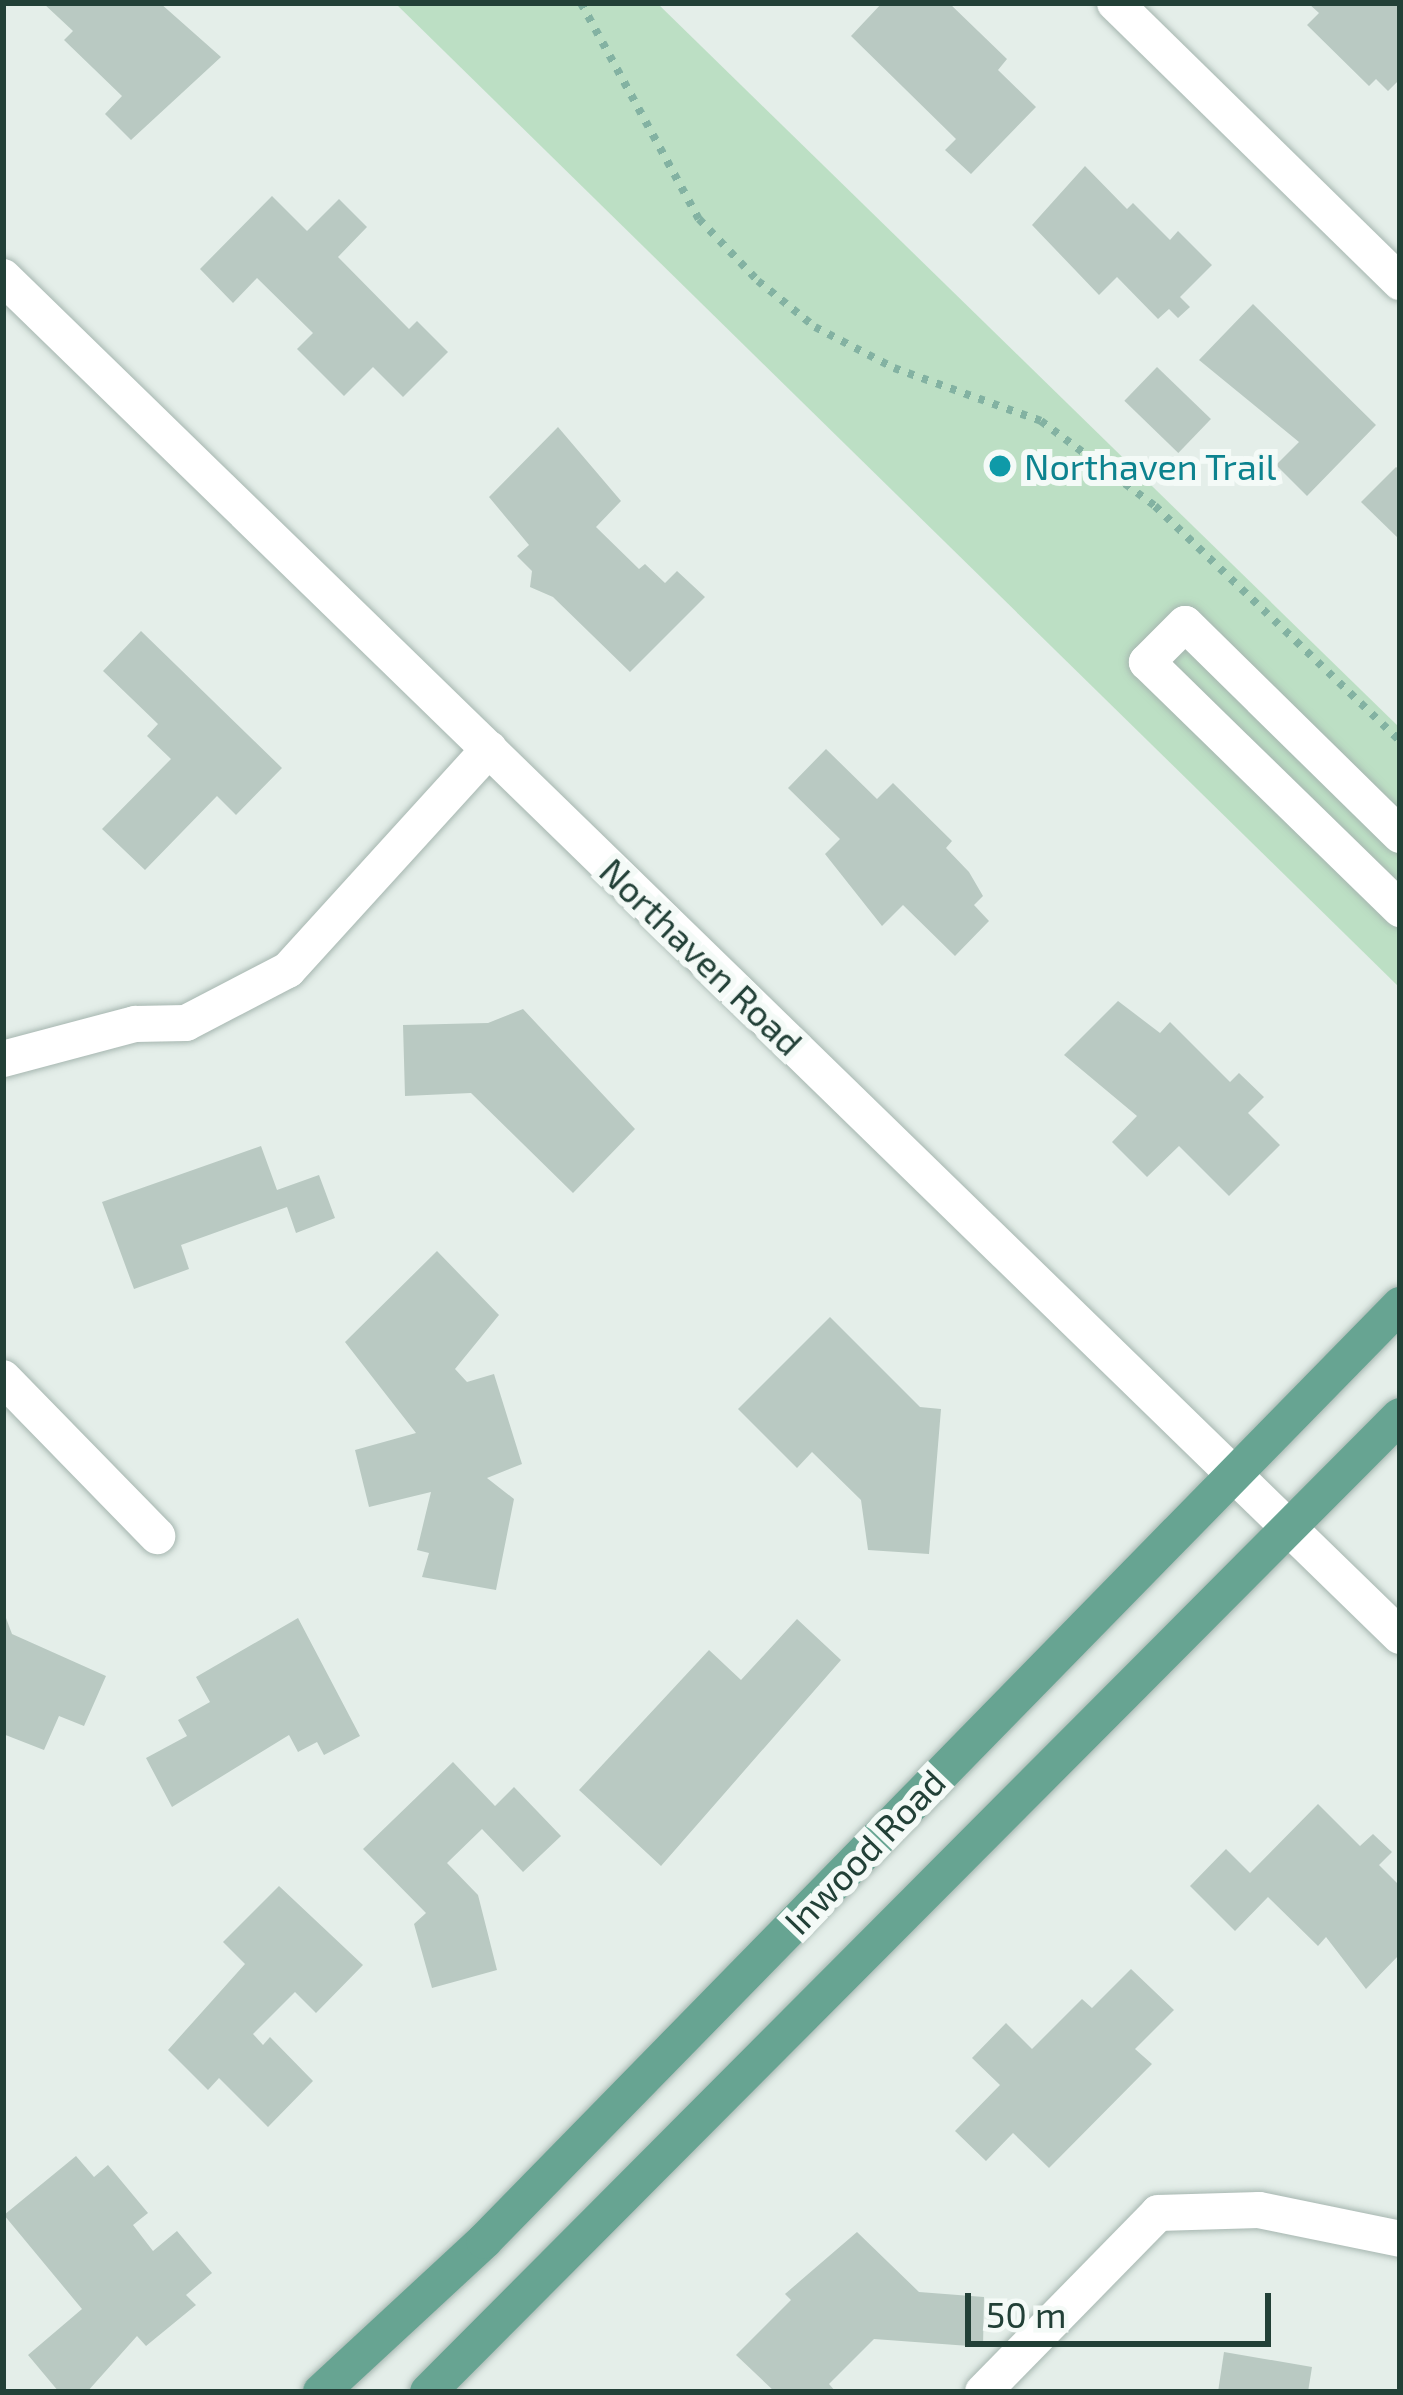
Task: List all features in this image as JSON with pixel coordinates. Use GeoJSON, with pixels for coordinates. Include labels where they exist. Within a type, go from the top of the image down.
{"type":"FeatureCollection","features":[{"type":"Feature","properties":{"kind":"main road","name":"Inwood Road"},"geometry":{"type":"LineString","coordinates":[[321,2392],[484,2241],[1237,1477],[1400,1304]]}},
{"type":"Feature","properties":{"kind":"main road","name":"Inwood Road"},"geometry":{"type":"LineString","coordinates":[[428,2392],[1400,1416]]}},
{"type":"Feature","properties":{"kind":"street"},"geometry":{"type":"LineString","coordinates":[[1115,3],[1400,281]]}},
{"type":"Feature","properties":{"kind":"street","name":"Northaven Road"},"geometry":{"type":"LineString","coordinates":[[3,277],[1400,1636]]}},
{"type":"Feature","properties":{"kind":"street"},"geometry":{"type":"LineString","coordinates":[[1400,835],[1185,624],[1147,662],[1400,909]]}},
{"type":"Feature","properties":{"kind":"street"},"geometry":{"type":"LineString","coordinates":[[3,1059],[135,1024],[186,1023],[288,970],[489,749]]}},
{"type":"Feature","properties":{"kind":"street"},"geometry":{"type":"LineString","coordinates":[[3,1378],[158,1536]]}},
{"type":"Feature","properties":{"kind":"street"},"geometry":{"type":"LineString","coordinates":[[982,2392],[1158,2212],[1259,2210],[1400,2239]]}},
{"type":"Feature","properties":{"kind":"path"},"geometry":{"type":"LineString","coordinates":[[581,3],[699,219],[758,281],[815,327],[894,368],[1041,422],[1155,506],[1400,741]]}},
{"type":"Feature","properties":{"kind":"green space","name":"Northaven Trail"},"geometry":{"type":"Polygon","coordinates":[[[395,3],[657,3],[1400,728],[1400,988],[395,3]]]}},
{"type":"Feature","properties":{"kind":"building"},"geometry":{"type":"Polygon","coordinates":[[[43,3],[160,3],[221,57],[131,140],[105,114],[122,96],[64,40],[73,31],[43,3]]]}},
{"type":"Feature","properties":{"kind":"building"},"geometry":{"type":"Polygon","coordinates":[[[882,3],[949,3],[1007,59],[998,70],[1036,107],[971,174],[945,150],[956,139],[851,36],[882,3]]]}},
{"type":"Feature","properties":{"kind":"building"},"geometry":{"type":"Polygon","coordinates":[[[1308,3],[1400,3],[1400,79],[1388,91],[1376,79],[1369,86],[1307,25],[1319,13],[1308,3]]]}},
{"type":"Feature","properties":{"kind":"building"},"geometry":{"type":"Polygon","coordinates":[[[1085,166],[1127,209],[1133,203],[1170,240],[1178,231],[1212,265],[1180,297],[1190,307],[1178,318],[1169,309],[1158,319],[1117,277],[1099,295],[1032,225],[1085,166]]]}},
{"type":"Feature","properties":{"kind":"building"},"geometry":{"type":"Polygon","coordinates":[[[272,196],[307,231],[339,199],[367,227],[338,257],[409,329],[417,321],[448,352],[403,397],[373,367],[344,396],[297,349],[313,333],[257,278],[233,303],[200,269],[272,196]]]}},
{"type":"Feature","properties":{"kind":"building"},"geometry":{"type":"Polygon","coordinates":[[[1253,304],[1376,425],[1307,496],[1276,465],[1299,442],[1199,360],[1253,304]]]}},
{"type":"Feature","properties":{"kind":"building"},"geometry":{"type":"Polygon","coordinates":[[[1157,367],[1211,419],[1178,453],[1124,401],[1157,367]]]}},
{"type":"Feature","properties":{"kind":"building"},"geometry":{"type":"Polygon","coordinates":[[[558,427],[621,501],[596,527],[639,569],[645,564],[665,583],[677,571],[705,597],[630,672],[553,597],[530,587],[532,571],[517,556],[529,545],[489,497],[558,427]]]}},
{"type":"Feature","properties":{"kind":"building"},"geometry":{"type":"Polygon","coordinates":[[[1396,467],[1400,470],[1400,540],[1361,502],[1396,467]]]}},
{"type":"Feature","properties":{"kind":"building"},"geometry":{"type":"Polygon","coordinates":[[[141,631],[282,768],[236,815],[217,796],[145,870],[102,829],[171,759],[147,736],[158,724],[103,671],[141,631]]]}},
{"type":"Feature","properties":{"kind":"building"},"geometry":{"type":"Polygon","coordinates":[[[826,749],[877,799],[893,783],[952,841],[946,848],[969,872],[983,896],[974,905],[989,921],[955,956],[903,905],[882,926],[825,854],[840,839],[788,788],[826,749]]]}},
{"type":"Feature","properties":{"kind":"building"},"geometry":{"type":"Polygon","coordinates":[[[1118,1001],[1160,1033],[1170,1022],[1230,1082],[1239,1073],[1264,1097],[1248,1113],[1280,1145],[1229,1196],[1179,1146],[1147,1177],[1112,1142],[1137,1116],[1064,1055],[1118,1001]]]}},
{"type":"Feature","properties":{"kind":"building"},"geometry":{"type":"Polygon","coordinates":[[[523,1009],[635,1129],[573,1193],[471,1093],[405,1096],[403,1025],[488,1023],[523,1009]]]}},
{"type":"Feature","properties":{"kind":"building"},"geometry":{"type":"Polygon","coordinates":[[[261,1146],[277,1190],[319,1175],[335,1218],[296,1233],[287,1207],[181,1245],[189,1269],[134,1289],[102,1202],[261,1146]]]}},
{"type":"Feature","properties":{"kind":"building"},"geometry":{"type":"Polygon","coordinates":[[[437,1251],[499,1315],[455,1369],[467,1382],[494,1374],[522,1464],[487,1478],[514,1499],[496,1590],[422,1577],[429,1553],[417,1550],[431,1492],[369,1507],[355,1450],[416,1433],[345,1342],[437,1251]]]}},
{"type":"Feature","properties":{"kind":"building"},"geometry":{"type":"Polygon","coordinates":[[[830,1317],[920,1407],[941,1409],[929,1554],[868,1550],[861,1500],[812,1452],[797,1468],[738,1409],[830,1317]]]}},
{"type":"Feature","properties":{"kind":"building"},"geometry":{"type":"Polygon","coordinates":[[[3,1610],[12,1634],[106,1676],[84,1726],[59,1716],[44,1750],[3,1734],[3,1610]]]}},
{"type":"Feature","properties":{"kind":"building"},"geometry":{"type":"Polygon","coordinates":[[[298,1618],[360,1736],[324,1755],[317,1742],[298,1752],[289,1735],[172,1807],[146,1758],[187,1736],[178,1720],[210,1702],[196,1677],[298,1618]]]}},
{"type":"Feature","properties":{"kind":"building"},"geometry":{"type":"Polygon","coordinates":[[[797,1619],[841,1660],[661,1866],[579,1790],[709,1650],[741,1680],[797,1619]]]}},
{"type":"Feature","properties":{"kind":"building"},"geometry":{"type":"Polygon","coordinates":[[[453,1762],[495,1806],[514,1787],[561,1836],[523,1872],[482,1829],[447,1863],[478,1895],[497,1970],[432,1988],[414,1924],[426,1913],[363,1849],[453,1762]]]}},
{"type":"Feature","properties":{"kind":"building"},"geometry":{"type":"Polygon","coordinates":[[[1318,1804],[1360,1846],[1373,1834],[1392,1852],[1379,1865],[1400,1886],[1400,1954],[1366,1989],[1326,1937],[1318,1946],[1268,1897],[1235,1931],[1190,1886],[1226,1849],[1250,1873],[1318,1804]]]}},
{"type":"Feature","properties":{"kind":"building"},"geometry":{"type":"Polygon","coordinates":[[[279,1886],[363,1965],[316,2013],[295,1992],[253,2034],[263,2045],[270,2037],[313,2081],[268,2127],[219,2078],[208,2090],[168,2050],[245,1964],[223,1942],[279,1886]]]}},
{"type":"Feature","properties":{"kind":"building"},"geometry":{"type":"Polygon","coordinates":[[[1131,1969],[1174,2010],[1135,2049],[1152,2064],[1049,2168],[1013,2133],[986,2161],[955,2131],[1000,2085],[972,2058],[1006,2023],[1032,2049],[1082,1999],[1092,2008],[1131,1969]]]}},
{"type":"Feature","properties":{"kind":"building"},"geometry":{"type":"Polygon","coordinates":[[[76,2156],[94,2177],[108,2165],[148,2213],[133,2225],[153,2251],[177,2231],[212,2273],[186,2295],[196,2305],[146,2346],[137,2336],[87,2392],[59,2392],[28,2355],[82,2309],[4,2215],[76,2156]]]}},
{"type":"Feature","properties":{"kind":"building"},"geometry":{"type":"Polygon","coordinates":[[[857,2232],[919,2292],[984,2297],[983,2347],[874,2339],[829,2384],[836,2392],[775,2392],[736,2355],[791,2300],[785,2294],[857,2232]]]}},
{"type":"Feature","properties":{"kind":"building"},"geometry":{"type":"Polygon","coordinates":[[[1224,2352],[1312,2367],[1308,2392],[1218,2392],[1224,2352]]]}},
{"type":"Feature","properties":{"kind":"place","name":"Northaven Trail"},"geometry":{"type":"Point","coordinates":[1000,466]}}]}
